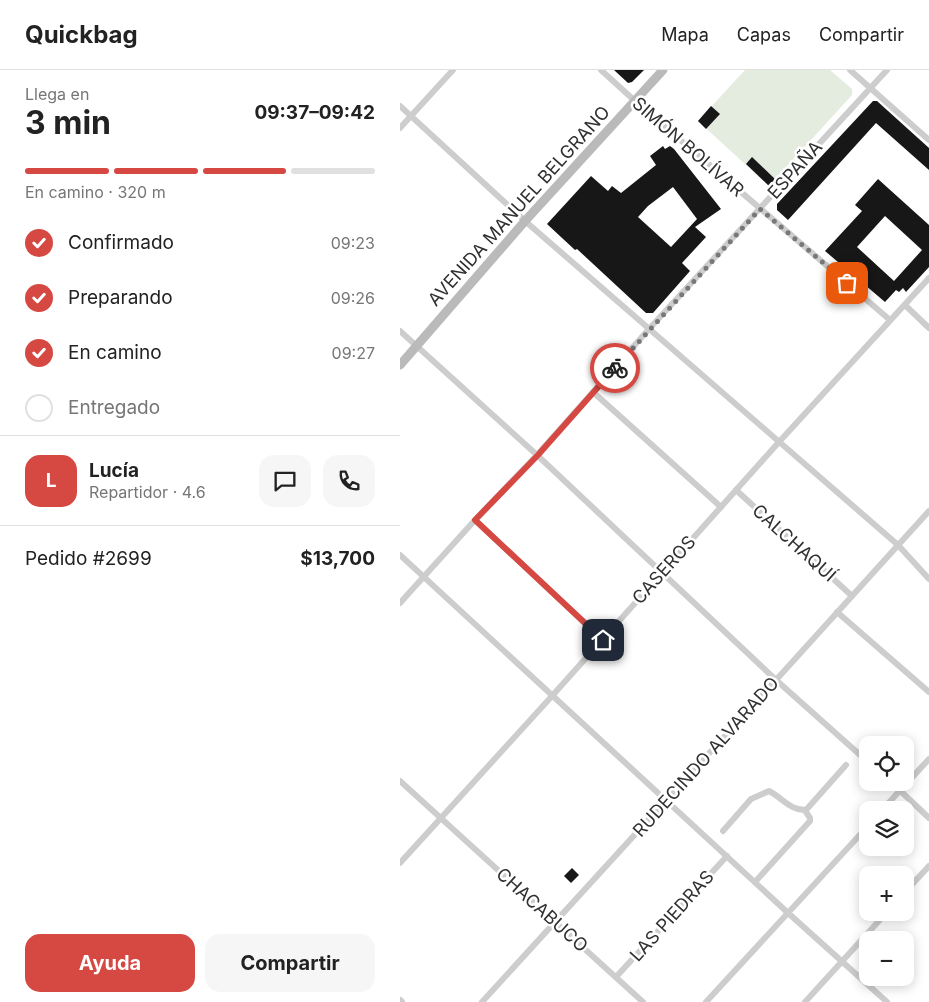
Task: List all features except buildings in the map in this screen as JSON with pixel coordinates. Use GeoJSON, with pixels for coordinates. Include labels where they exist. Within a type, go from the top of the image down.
{"type":"FeatureCollection","features":[{"type":"Feature","properties":{"kind":"main road","name":"AVENIDA MANUEL BELGRANO"},"geometry":{"type":"LineString","coordinates":[[400,365],[525,221],[663,70]]}},
{"type":"Feature","properties":{"kind":"street"},"geometry":{"type":"LineString","coordinates":[[400,128],[453,70]]}},
{"type":"Feature","properties":{"kind":"street","name":"SIMÓN BOLÍVAR"},"geometry":{"type":"LineString","coordinates":[[601,70],[634,101],[890,320]]}},
{"type":"Feature","properties":{"kind":"street"},"geometry":{"type":"LineString","coordinates":[[850,70],[929,140]]}},
{"type":"Feature","properties":{"kind":"street","name":"ESPAÑA"},"geometry":{"type":"LineString","coordinates":[[400,603],[475,520],[538,455],[649,329],[887,70]]}},
{"type":"Feature","properties":{"kind":"street"},"geometry":{"type":"LineString","coordinates":[[400,106],[525,221],[898,545],[929,579]]}},
{"type":"Feature","properties":{"kind":"street","name":"CASEROS"},"geometry":{"type":"LineString","coordinates":[[400,863],[929,278]]}},
{"type":"Feature","properties":{"kind":"street"},"geometry":{"type":"LineString","coordinates":[[905,305],[929,328]]}},
{"type":"Feature","properties":{"kind":"street"},"geometry":{"type":"LineString","coordinates":[[400,331],[538,455],[662,574],[859,754]]}},
{"type":"Feature","properties":{"kind":"street"},"geometry":{"type":"LineString","coordinates":[[594,392],[720,507]]}},
{"type":"Feature","properties":{"kind":"street","name":"CALCHAQUÍ"},"geometry":{"type":"LineString","coordinates":[[736,490],[852,596]]}},
{"type":"Feature","properties":{"kind":"street","name":"RUDECINDO ALVARADO"},"geometry":{"type":"LineString","coordinates":[[482,1002],[929,511]]}},
{"type":"Feature","properties":{"kind":"street"},"geometry":{"type":"LineString","coordinates":[[475,520],[603,640]]}},
{"type":"Feature","properties":{"kind":"street"},"geometry":{"type":"LineString","coordinates":[[400,555],[887,1002]]}},
{"type":"Feature","properties":{"kind":"street"},"geometry":{"type":"LineString","coordinates":[[837,612],[929,692]]}},
{"type":"Feature","properties":{"kind":"street"},"geometry":{"type":"LineString","coordinates":[[914,776],[929,759]]}},
{"type":"Feature","properties":{"kind":"street"},"geometry":{"type":"LineString","coordinates":[[723,831],[751,799],[769,791],[790,806],[798,810],[806,810],[846,764]]}},
{"type":"Feature","properties":{"kind":"street","name":"CHACABUCO"},"geometry":{"type":"LineString","coordinates":[[400,781],[643,1002]]}},
{"type":"Feature","properties":{"kind":"street"},"geometry":{"type":"LineString","coordinates":[[891,801],[900,791],[929,818]]}},
{"type":"Feature","properties":{"kind":"street"},"geometry":{"type":"LineString","coordinates":[[755,882],[810,821],[806,810]]}},
{"type":"Feature","properties":{"kind":"street"},"geometry":{"type":"LineString","coordinates":[[706,1002],[859,836]]}},
{"type":"Feature","properties":{"kind":"street","name":"LAS PIEDRAS"},"geometry":{"type":"LineString","coordinates":[[616,977],[727,856]]}},
{"type":"Feature","properties":{"kind":"street"},"geometry":{"type":"LineString","coordinates":[[914,882],[929,866]]}},
{"type":"Feature","properties":{"kind":"street"},"geometry":{"type":"LineString","coordinates":[[805,1002],[878,921]]}},
{"type":"Feature","properties":{"kind":"shaded area"},"geometry":{"type":"Polygon","coordinates":[[[745,70],[830,70],[852,89],[852,95],[769,186],[698,121],[745,70]]]}},
{"type":"Feature","properties":{"kind":"way so far"},"geometry":{"type":"LineString","coordinates":[[615,368],[760,209],[847,283]]}},
{"type":"Feature","properties":{"kind":"route"},"geometry":{"type":"LineString","coordinates":[[603,640],[475,520],[538,455],[615,368]]}}]}
